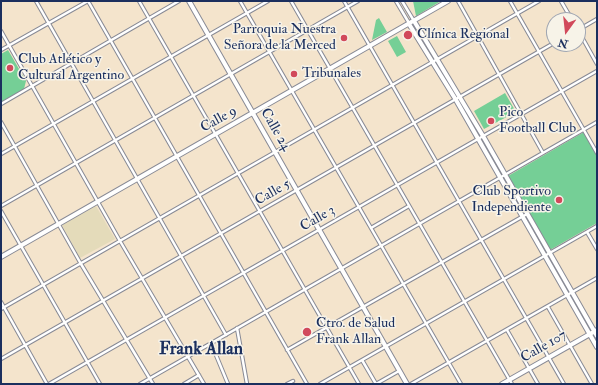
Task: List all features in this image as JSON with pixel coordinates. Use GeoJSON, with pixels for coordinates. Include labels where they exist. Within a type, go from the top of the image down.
{"type":"FeatureCollection","features":[{"type":"Feature","properties":{"kind":"main road","name":"Calle 24"},"geometry":{"type":"LineString","coordinates":[[189,1],[407,384]]}},
{"type":"Feature","properties":{"kind":"main road","name":"Calle 9"},"geometry":{"type":"LineString","coordinates":[[1,257],[292,92],[448,1]]}},
{"type":"Feature","properties":{"kind":"main road"},"geometry":{"type":"LineString","coordinates":[[412,23],[437,59],[478,139],[500,177],[549,253],[571,293],[596,331],[597,336]]}},
{"type":"Feature","properties":{"kind":"main road"},"geometry":{"type":"LineString","coordinates":[[412,23],[432,62],[483,136],[505,174],[545,256],[597,347]]}},
{"type":"Feature","properties":{"kind":"main road","name":"Calle 107"},"geometry":{"type":"LineString","coordinates":[[502,384],[596,331]]}},
{"type":"Feature","properties":{"kind":"street"},"geometry":{"type":"LineString","coordinates":[[36,1],[226,335]]}},
{"type":"Feature","properties":{"kind":"street"},"geometry":{"type":"LineString","coordinates":[[1,50],[88,1],[307,384]]}},
{"type":"Feature","properties":{"kind":"street"},"geometry":{"type":"LineString","coordinates":[[139,1],[359,384]]}},
{"type":"Feature","properties":{"kind":"street"},"geometry":{"type":"LineString","coordinates":[[1,104],[179,1]]}},
{"type":"Feature","properties":{"kind":"street"},"geometry":{"type":"LineString","coordinates":[[240,1],[461,384]]}},
{"type":"Feature","properties":{"kind":"street"},"geometry":{"type":"LineString","coordinates":[[1,154],[268,1]]}},
{"type":"Feature","properties":{"kind":"street"},"geometry":{"type":"LineString","coordinates":[[291,1],[419,224],[443,262],[512,384]]}},
{"type":"Feature","properties":{"kind":"street"},"geometry":{"type":"LineString","coordinates":[[344,1],[564,384]]}},
{"type":"Feature","properties":{"kind":"street"},"geometry":{"type":"LineString","coordinates":[[1,206],[358,1]]}},
{"type":"Feature","properties":{"kind":"street"},"geometry":{"type":"LineString","coordinates":[[396,1],[412,23]]}},
{"type":"Feature","properties":{"kind":"street"},"geometry":{"type":"LineString","coordinates":[[402,1],[412,23]]}},
{"type":"Feature","properties":{"kind":"street"},"geometry":{"type":"LineString","coordinates":[[458,1],[543,153]]}},
{"type":"Feature","properties":{"kind":"street"},"geometry":{"type":"LineString","coordinates":[[510,1],[597,153]]}},
{"type":"Feature","properties":{"kind":"street"},"geometry":{"type":"LineString","coordinates":[[3,308],[540,1]]}},
{"type":"Feature","properties":{"kind":"street"},"geometry":{"type":"LineString","coordinates":[[561,1],[567,12]]}},
{"type":"Feature","properties":{"kind":"street"},"geometry":{"type":"LineString","coordinates":[[586,25],[597,19]]}},
{"type":"Feature","properties":{"kind":"street"},"geometry":{"type":"LineString","coordinates":[[1,32],[10,45],[32,86],[77,162],[120,241],[204,384]]}},
{"type":"Feature","properties":{"kind":"street"},"geometry":{"type":"LineString","coordinates":[[586,44],[597,64]]}},
{"type":"Feature","properties":{"kind":"street","name":"Calle 5"},"geometry":{"type":"LineString","coordinates":[[1,359],[546,48]]}},
{"type":"Feature","properties":{"kind":"street","name":"Calle 3"},"geometry":{"type":"LineString","coordinates":[[48,384],[282,252],[597,71]]}},
{"type":"Feature","properties":{"kind":"street"},"geometry":{"type":"LineString","coordinates":[[1,122],[81,264],[153,384]]}},
{"type":"Feature","properties":{"kind":"street"},"geometry":{"type":"LineString","coordinates":[[140,384],[597,122]]}},
{"type":"Feature","properties":{"kind":"street"},"geometry":{"type":"LineString","coordinates":[[370,228],[409,206]]}},
{"type":"Feature","properties":{"kind":"street"},"geometry":{"type":"LineString","coordinates":[[1,211],[100,384]]}},
{"type":"Feature","properties":{"kind":"street"},"geometry":{"type":"LineString","coordinates":[[287,350],[524,215]]}},
{"type":"Feature","properties":{"kind":"street"},"geometry":{"type":"LineString","coordinates":[[320,384],[597,226]]}},
{"type":"Feature","properties":{"kind":"street"},"geometry":{"type":"LineString","coordinates":[[587,232],[597,249]]}},
{"type":"Feature","properties":{"kind":"street"},"geometry":{"type":"LineString","coordinates":[[411,384],[597,278]]}},
{"type":"Feature","properties":{"kind":"street"},"geometry":{"type":"LineString","coordinates":[[1,302],[3,308],[48,384]]}},
{"type":"Feature","properties":{"kind":"street"},"geometry":{"type":"LineString","coordinates":[[548,307],[592,384],[597,382]]}},
{"type":"Feature","properties":{"kind":"street"},"geometry":{"type":"LineString","coordinates":[[237,328],[247,384]]}},
{"type":"Feature","properties":{"kind":"street"},"geometry":{"type":"LineString","coordinates":[[507,330],[538,384]]}},
{"type":"Feature","properties":{"kind":"street"},"geometry":{"type":"LineString","coordinates":[[211,344],[228,384]]}},
{"type":"Feature","properties":{"kind":"street"},"geometry":{"type":"LineString","coordinates":[[362,360],[376,384],[399,370]]}},
{"type":"Feature","properties":{"kind":"street"},"geometry":{"type":"LineString","coordinates":[[184,384],[199,375]]}},
{"type":"Feature","properties":{"kind":"street"},"geometry":{"type":"LineString","coordinates":[[287,384],[293,381]]}},
{"type":"Feature","properties":{"kind":"shaded area"},"geometry":{"type":"Polygon","coordinates":[[[96,206],[115,239],[80,258],[62,225],[96,206]]]}},
{"type":"Feature","properties":{"kind":"green space"},"geometry":{"type":"Polygon","coordinates":[[[413,1],[441,1],[416,16],[413,1]]]}},
{"type":"Feature","properties":{"kind":"green space"},"geometry":{"type":"Polygon","coordinates":[[[379,18],[387,32],[372,40],[376,20],[379,18]]]}},
{"type":"Feature","properties":{"kind":"green space"},"geometry":{"type":"Polygon","coordinates":[[[397,36],[406,52],[397,57],[388,41],[397,36]]]}},
{"type":"Feature","properties":{"kind":"green space","name":"Club Atlético y Cultural Argentino"},"geometry":{"type":"Polygon","coordinates":[[[8,50],[26,81],[24,89],[1,102],[1,54],[8,50]]]}},
{"type":"Feature","properties":{"kind":"green space"},"geometry":{"type":"Polygon","coordinates":[[[505,93],[516,112],[484,129],[474,111],[505,93]]]}},
{"type":"Feature","properties":{"kind":"green space","name":"Club Sportivo Independiente"},"geometry":{"type":"Polygon","coordinates":[[[584,132],[597,156],[597,223],[550,250],[508,176],[584,132]]]}},
{"type":"Feature","properties":{"kind":"place","name":"Clínica Regional"},"geometry":{"type":"Point","coordinates":[408,35]}},
{"type":"Feature","properties":{"kind":"place","name":"Parroquia Nuestra Señora de la Merced"},"geometry":{"type":"Point","coordinates":[344,38]}},
{"type":"Feature","properties":{"kind":"place","name":"Club Atlético y Cultural Argentino"},"geometry":{"type":"Point","coordinates":[10,68]}},
{"type":"Feature","properties":{"kind":"place","name":"Tribunales"},"geometry":{"type":"Point","coordinates":[294,74]}},
{"type":"Feature","properties":{"kind":"place","name":"Pico Football Club"},"geometry":{"type":"Point","coordinates":[491,121]}},
{"type":"Feature","properties":{"kind":"place","name":"Club Sportivo Independiente"},"geometry":{"type":"Point","coordinates":[559,200]}},
{"type":"Feature","properties":{"kind":"place","name":"Ctro. de Salud Frank Allan"},"geometry":{"type":"Point","coordinates":[307,332]}},
{"type":"Feature","properties":{"kind":"district","name":"Frank Allan"},"geometry":{"type":"Point","coordinates":[201,350]}}]}
